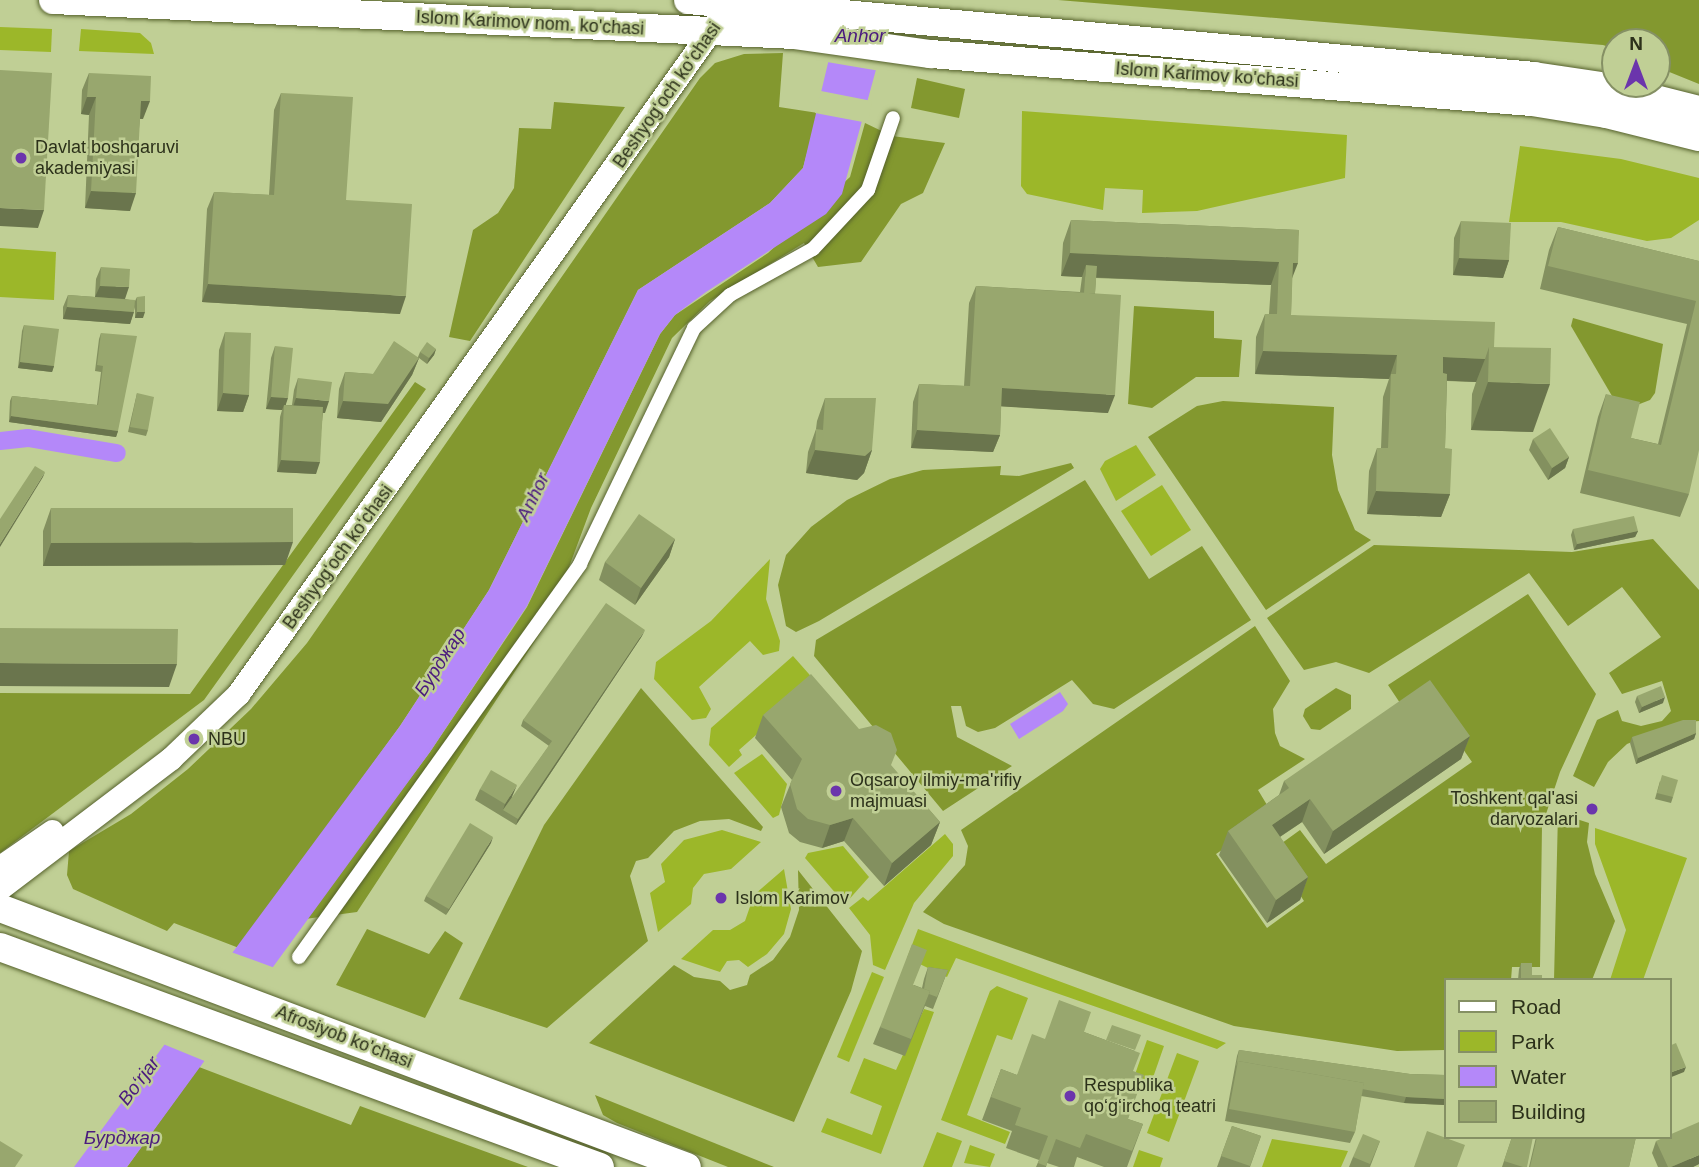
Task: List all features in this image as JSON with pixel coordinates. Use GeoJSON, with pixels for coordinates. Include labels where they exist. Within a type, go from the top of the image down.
{"type":"FeatureCollection","features":[{"type":"Feature","properties":{"kind":"main road","name":"Islom Karimov nom. ko'chasi"},"geometry":{"type":"LineString","coordinates":[[53,0],[298,6],[706,31]]}},
{"type":"Feature","properties":{"kind":"main road"},"geometry":{"type":"LineString","coordinates":[[688,0],[731,2]]}},
{"type":"Feature","properties":{"kind":"main road","name":"Islom Karimov ko'chasi"},"geometry":{"type":"LineString","coordinates":[[731,2],[800,6],[934,25],[1534,76],[1608,87],[1699,110]]}},
{"type":"Feature","properties":{"kind":"main road","name":"Islom Karimov ko'chasi"},"geometry":{"type":"LineString","coordinates":[[706,31],[795,35],[931,54],[1532,102],[1606,114],[1699,137]]}},
{"type":"Feature","properties":{"kind":"main road","name":"Afrosiyob ko'chasi"},"geometry":{"type":"LineString","coordinates":[[0,908],[687,1167]]}},
{"type":"Feature","properties":{"kind":"main road","name":"Afrosiyob ko'chasi"},"geometry":{"type":"LineString","coordinates":[[0,947],[600,1167]]}},
{"type":"Feature","properties":{"kind":"street","name":"Beshyogʻoch koʻchasi"},"geometry":{"type":"LineString","coordinates":[[0,867],[195,722],[247,667],[469,365],[706,31],[731,2]]}},
{"type":"Feature","properties":{"kind":"street","name":"Beshyogʻoch koʻchasi"},"geometry":{"type":"LineString","coordinates":[[0,888],[171,758],[238,694],[706,31]]}},
{"type":"Feature","properties":{"kind":"street"},"geometry":{"type":"LineString","coordinates":[[299,957],[580,564],[694,328],[730,295],[813,249],[868,190],[893,118]]}},
{"type":"Feature","properties":{"kind":"green space"},"geometry":{"type":"Polygon","coordinates":[[[1058,0],[1699,0],[1699,84],[1671,73],[1671,28],[1601,28],[1601,45],[1058,0]]]}},
{"type":"Feature","properties":{"kind":"green space"},"geometry":{"type":"Polygon","coordinates":[[[0,27],[52,29],[51,52],[0,50],[0,27]]]}},
{"type":"Feature","properties":{"kind":"green space"},"geometry":{"type":"Polygon","coordinates":[[[81,29],[140,33],[151,43],[154,54],[79,51],[81,29]]]}},
{"type":"Feature","properties":{"kind":"green space"},"geometry":{"type":"Polygon","coordinates":[[[783,53],[779,107],[818,113],[803,168],[770,203],[638,290],[489,590],[400,726],[239,948],[174,923],[167,931],[73,889],[67,875],[69,851],[131,814],[188,769],[251,709],[307,643],[700,78],[715,63],[744,54],[783,53]]]}},
{"type":"Feature","properties":{"kind":"green space"},"geometry":{"type":"Polygon","coordinates":[[[917,78],[965,89],[959,118],[911,108],[917,78]]]}},
{"type":"Feature","properties":{"kind":"green space"},"geometry":{"type":"Polygon","coordinates":[[[554,102],[625,107],[470,341],[449,337],[473,230],[498,213],[514,188],[519,128],[551,129],[554,102]]]}},
{"type":"Feature","properties":{"kind":"green space"},"geometry":{"type":"Polygon","coordinates":[[[1022,111],[1347,135],[1345,178],[1197,211],[1142,213],[1143,190],[1105,188],[1103,210],[1027,194],[1021,186],[1022,111]]]}},
{"type":"Feature","properties":{"kind":"green space"},"geometry":{"type":"Polygon","coordinates":[[[865,123],[892,136],[945,143],[923,193],[901,204],[861,262],[818,267],[804,243],[710,301],[672,338],[591,508],[550,618],[357,912],[305,919],[430,752],[527,607],[660,334],[675,315],[768,253],[850,177],[865,123]]]}},
{"type":"Feature","properties":{"kind":"green space"},"geometry":{"type":"Polygon","coordinates":[[[1520,146],[1621,159],[1699,178],[1699,220],[1671,238],[1647,241],[1561,222],[1509,222],[1520,146]]]}},
{"type":"Feature","properties":{"kind":"green space"},"geometry":{"type":"Polygon","coordinates":[[[0,248],[56,252],[54,300],[0,297],[0,248]]]}},
{"type":"Feature","properties":{"kind":"green space"},"geometry":{"type":"Polygon","coordinates":[[[1134,306],[1214,311],[1214,338],[1242,340],[1239,377],[1196,377],[1152,408],[1128,404],[1134,306]]]}},
{"type":"Feature","properties":{"kind":"green space"},"geometry":{"type":"Polygon","coordinates":[[[1573,318],[1663,344],[1655,393],[1650,400],[1637,405],[1612,396],[1571,326],[1573,318]]]}},
{"type":"Feature","properties":{"kind":"green space"},"geometry":{"type":"Polygon","coordinates":[[[415,382],[426,389],[204,700],[0,853],[0,693],[190,694],[415,382]]]}},
{"type":"Feature","properties":{"kind":"green space"},"geometry":{"type":"Polygon","coordinates":[[[1223,401],[1334,407],[1332,455],[1338,490],[1355,530],[1371,540],[1266,610],[1148,437],[1197,406],[1223,401]]]}},
{"type":"Feature","properties":{"kind":"green space"},"geometry":{"type":"Polygon","coordinates":[[[1136,445],[1156,475],[1116,501],[1100,469],[1105,461],[1136,445]]]}},
{"type":"Feature","properties":{"kind":"green space"},"geometry":{"type":"Polygon","coordinates":[[[1071,463],[1074,468],[819,621],[796,632],[786,626],[778,585],[786,555],[811,527],[847,500],[890,479],[923,470],[1001,466],[1000,475],[1019,476],[1071,463]]]}},
{"type":"Feature","properties":{"kind":"green space"},"geometry":{"type":"Polygon","coordinates":[[[1085,480],[1149,579],[1202,546],[1251,620],[1114,709],[1093,704],[1072,680],[995,728],[978,732],[966,726],[961,706],[951,706],[957,737],[1012,766],[943,811],[814,656],[816,640],[1085,480]]]}},
{"type":"Feature","properties":{"kind":"green space"},"geometry":{"type":"Polygon","coordinates":[[[1162,485],[1191,530],[1151,556],[1121,511],[1162,485]]]}},
{"type":"Feature","properties":{"kind":"green space"},"geometry":{"type":"Polygon","coordinates":[[[1653,539],[1699,590],[1699,721],[1679,723],[1627,744],[1608,762],[1594,787],[1573,776],[1597,720],[1618,710],[1622,721],[1641,726],[1662,721],[1671,711],[1662,681],[1622,694],[1609,673],[1661,637],[1622,587],[1568,626],[1529,573],[1369,673],[1336,662],[1304,670],[1267,618],[1374,545],[1572,552],[1653,539]]]}},
{"type":"Feature","properties":{"kind":"green space"},"geometry":{"type":"Polygon","coordinates":[[[770,559],[766,599],[780,641],[779,651],[763,655],[750,641],[699,687],[711,709],[706,718],[692,720],[654,679],[656,662],[711,621],[770,559]]]}},
{"type":"Feature","properties":{"kind":"green space"},"geometry":{"type":"Polygon","coordinates":[[[1528,594],[1596,694],[1560,772],[1542,826],[1540,967],[1512,967],[1511,978],[1444,978],[1444,1050],[1397,1051],[1234,1026],[944,924],[923,912],[965,865],[968,846],[961,830],[1255,626],[1290,681],[1273,709],[1275,733],[1280,746],[1305,759],[1258,790],[1273,815],[1216,854],[1267,928],[1304,901],[1271,851],[1300,830],[1326,864],[1472,762],[1421,689],[1400,703],[1388,685],[1528,594]]]}},
{"type":"Feature","properties":{"kind":"green space"},"geometry":{"type":"Polygon","coordinates":[[[793,656],[816,682],[739,750],[742,755],[729,767],[709,745],[711,728],[793,656]]]}},
{"type":"Feature","properties":{"kind":"green space"},"geometry":{"type":"Polygon","coordinates":[[[641,688],[763,827],[761,831],[729,819],[700,821],[674,831],[648,858],[636,861],[630,876],[648,941],[547,1028],[459,999],[544,825],[641,688]]]}},
{"type":"Feature","properties":{"kind":"green space"},"geometry":{"type":"Polygon","coordinates":[[[1336,688],[1351,695],[1351,709],[1320,730],[1311,729],[1303,716],[1305,709],[1336,688]]]}},
{"type":"Feature","properties":{"kind":"green space"},"geometry":{"type":"Polygon","coordinates":[[[762,754],[787,784],[779,815],[773,818],[734,773],[762,754]]]}},
{"type":"Feature","properties":{"kind":"green space"},"geometry":{"type":"Polygon","coordinates":[[[1558,813],[1589,823],[1587,842],[1595,874],[1615,921],[1593,978],[1554,978],[1558,813]]]}},
{"type":"Feature","properties":{"kind":"green space"},"geometry":{"type":"Polygon","coordinates":[[[1595,828],[1687,858],[1644,978],[1611,978],[1626,930],[1595,844],[1595,828]]]}},
{"type":"Feature","properties":{"kind":"green space"},"geometry":{"type":"Polygon","coordinates":[[[722,830],[761,842],[731,869],[704,874],[693,888],[691,904],[658,932],[650,893],[665,882],[661,864],[684,840],[722,830]]]}},
{"type":"Feature","properties":{"kind":"green space"},"geometry":{"type":"Polygon","coordinates":[[[945,834],[953,844],[953,856],[914,903],[885,970],[873,965],[870,935],[849,908],[863,897],[868,901],[945,834]]]}},
{"type":"Feature","properties":{"kind":"green space"},"geometry":{"type":"Polygon","coordinates":[[[843,846],[869,877],[845,904],[805,858],[808,853],[843,846]]]}},
{"type":"Feature","properties":{"kind":"green space"},"geometry":{"type":"Polygon","coordinates":[[[784,869],[791,909],[784,934],[767,954],[748,967],[739,960],[727,961],[720,972],[681,959],[713,930],[730,930],[745,921],[754,895],[784,869]]]}},
{"type":"Feature","properties":{"kind":"green space"},"geometry":{"type":"Polygon","coordinates":[[[798,870],[862,951],[851,991],[794,1122],[589,1043],[674,965],[694,977],[720,981],[730,990],[747,985],[750,975],[773,960],[790,937],[799,910],[798,870]]]}},
{"type":"Feature","properties":{"kind":"green space"},"geometry":{"type":"Polygon","coordinates":[[[367,929],[429,954],[445,931],[463,943],[425,1018],[336,985],[367,929]]]}},
{"type":"Feature","properties":{"kind":"green space"},"geometry":{"type":"Polygon","coordinates":[[[918,929],[1226,1043],[1217,1049],[956,958],[947,977],[907,958],[918,929]]]}},
{"type":"Feature","properties":{"kind":"green space"},"geometry":{"type":"Polygon","coordinates":[[[872,972],[884,977],[849,1062],[837,1057],[872,972]]]}},
{"type":"Feature","properties":{"kind":"green space"},"geometry":{"type":"Polygon","coordinates":[[[997,986],[1028,998],[1012,1040],[997,1035],[967,1115],[1010,1132],[1005,1144],[941,1120],[990,991],[997,986]]]}},
{"type":"Feature","properties":{"kind":"green space"},"geometry":{"type":"Polygon","coordinates":[[[924,1009],[934,1012],[881,1154],[821,1132],[827,1118],[872,1135],[882,1106],[850,1093],[864,1058],[896,1070],[924,1009]]]}},
{"type":"Feature","properties":{"kind":"green space"},"geometry":{"type":"Polygon","coordinates":[[[1147,1040],[1164,1046],[1149,1089],[1132,1083],[1147,1040]]]}},
{"type":"Feature","properties":{"kind":"green space"},"geometry":{"type":"Polygon","coordinates":[[[1177,1053],[1199,1061],[1169,1142],[1147,1133],[1177,1053]]]}},
{"type":"Feature","properties":{"kind":"green space"},"geometry":{"type":"Polygon","coordinates":[[[199,1067],[351,1125],[360,1106],[528,1167],[127,1167],[199,1067]]]}},
{"type":"Feature","properties":{"kind":"green space"},"geometry":{"type":"Polygon","coordinates":[[[595,1095],[774,1167],[728,1167],[617,1123],[603,1115],[595,1095]]]}},
{"type":"Feature","properties":{"kind":"green space"},"geometry":{"type":"Polygon","coordinates":[[[937,1132],[962,1141],[952,1167],[923,1167],[937,1132]]]}},
{"type":"Feature","properties":{"kind":"green space"},"geometry":{"type":"Polygon","coordinates":[[[1272,1139],[1348,1151],[1341,1167],[1262,1167],[1272,1139]]]}},
{"type":"Feature","properties":{"kind":"green space"},"geometry":{"type":"Polygon","coordinates":[[[970,1145],[995,1154],[990,1167],[964,1163],[970,1145]]]}},
{"type":"Feature","properties":{"kind":"green space"},"geometry":{"type":"Polygon","coordinates":[[[1139,1150],[1163,1158],[1160,1167],[1133,1167],[1139,1150]]]}},
{"type":"Feature","properties":{"kind":"water"},"geometry":{"type":"Polygon","coordinates":[[[843,0],[895,0],[842,194],[826,214],[706,292],[675,315],[660,334],[527,606],[430,752],[127,1167],[74,1167],[400,726],[489,590],[638,290],[770,203],[803,168],[843,0]]]}},
{"type":"Feature","properties":{"kind":"water"},"geometry":{"type":"Polygon","coordinates":[[[1060,692],[1068,704],[1063,711],[1019,739],[1010,724],[1060,692]]]}},
{"type":"Feature","properties":{"kind":"pier"},"geometry":{"type":"Polygon","coordinates":[[[839,0],[898,0],[880,71],[827,62],[839,0]]]}},
{"type":"Feature","properties":{"kind":"pier"},"geometry":{"type":"Polygon","coordinates":[[[821,91],[872,101],[868,123],[815,113],[821,91]]]}},
{"type":"Feature","properties":{"kind":"pier"},"geometry":{"type":"Polygon","coordinates":[[[231,952],[275,968],[207,1062],[163,1044],[231,952]]]}},
{"type":"Feature","properties":{"kind":"building","name":"Davlat boshqaruvi akademiyasi"},"geometry":{"type":"Polygon","coordinates":[[[0,70],[52,73],[44,210],[0,208],[0,70]]]}},
{"type":"Feature","properties":{"kind":"building"},"geometry":{"type":"Polygon","coordinates":[[[89,73],[151,76],[150,101],[141,101],[136,193],[91,191],[96,97],[87,97],[89,73]]]}},
{"type":"Feature","properties":{"kind":"building"},"geometry":{"type":"Polygon","coordinates":[[[281,93],[353,97],[346,200],[412,204],[406,296],[208,284],[214,192],[274,195],[281,93]]]}},
{"type":"Feature","properties":{"kind":"building"},"geometry":{"type":"Polygon","coordinates":[[[1071,220],[1299,230],[1298,263],[1293,263],[1291,315],[1495,322],[1494,347],[1489,347],[1485,359],[1443,357],[1443,373],[1447,374],[1445,448],[1452,449],[1450,494],[1376,491],[1377,448],[1388,448],[1391,374],[1396,374],[1397,355],[1263,351],[1265,314],[1277,314],[1279,262],[1070,253],[1071,220]]]}},
{"type":"Feature","properties":{"kind":"building"},"geometry":{"type":"Polygon","coordinates":[[[1461,221],[1511,223],[1509,260],[1459,258],[1461,221]]]}},
{"type":"Feature","properties":{"kind":"building"},"geometry":{"type":"Polygon","coordinates":[[[1558,227],[1699,261],[1699,450],[1689,494],[1588,470],[1606,394],[1640,402],[1631,438],[1661,445],[1696,301],[1548,266],[1558,227]]]}},
{"type":"Feature","properties":{"kind":"building"},"geometry":{"type":"Polygon","coordinates":[[[1086,265],[1097,266],[1095,293],[1084,293],[1086,265]]]}},
{"type":"Feature","properties":{"kind":"building"},"geometry":{"type":"Polygon","coordinates":[[[101,267],[130,269],[129,287],[100,286],[101,267]]]}},
{"type":"Feature","properties":{"kind":"building"},"geometry":{"type":"Polygon","coordinates":[[[976,286],[1121,295],[1115,395],[1002,388],[1000,435],[917,430],[919,384],[970,386],[976,286]]]}},
{"type":"Feature","properties":{"kind":"building"},"geometry":{"type":"Polygon","coordinates":[[[68,295],[135,300],[134,312],[67,307],[68,295]]]}},
{"type":"Feature","properties":{"kind":"building"},"geometry":{"type":"Polygon","coordinates":[[[145,296],[145,312],[137,312],[137,297],[145,296]]]}},
{"type":"Feature","properties":{"kind":"building"},"geometry":{"type":"Polygon","coordinates":[[[24,325],[59,329],[54,366],[20,362],[24,325]]]}},
{"type":"Feature","properties":{"kind":"building"},"geometry":{"type":"Polygon","coordinates":[[[225,332],[251,333],[249,395],[223,393],[225,332]]]}},
{"type":"Feature","properties":{"kind":"building"},"geometry":{"type":"Polygon","coordinates":[[[101,333],[137,336],[118,431],[11,416],[12,396],[98,405],[103,366],[97,365],[101,333]]]}},
{"type":"Feature","properties":{"kind":"building"},"geometry":{"type":"Polygon","coordinates":[[[394,341],[419,358],[388,404],[343,401],[345,372],[373,374],[394,341]]]}},
{"type":"Feature","properties":{"kind":"building"},"geometry":{"type":"Polygon","coordinates":[[[427,342],[436,349],[429,358],[420,352],[427,342]]]}},
{"type":"Feature","properties":{"kind":"building"},"geometry":{"type":"Polygon","coordinates":[[[275,346],[293,348],[288,398],[271,397],[275,346]]]}},
{"type":"Feature","properties":{"kind":"building"},"geometry":{"type":"Polygon","coordinates":[[[1489,347],[1551,348],[1550,384],[1488,382],[1489,347]]]}},
{"type":"Feature","properties":{"kind":"building"},"geometry":{"type":"Polygon","coordinates":[[[298,378],[332,382],[329,401],[296,398],[298,378]]]}},
{"type":"Feature","properties":{"kind":"building"},"geometry":{"type":"Polygon","coordinates":[[[137,393],[154,397],[148,430],[130,427],[137,393]]]}},
{"type":"Feature","properties":{"kind":"building"},"geometry":{"type":"Polygon","coordinates":[[[825,398],[876,398],[872,450],[865,456],[815,450],[816,429],[823,430],[825,398]]]}},
{"type":"Feature","properties":{"kind":"building"},"geometry":{"type":"Polygon","coordinates":[[[284,405],[323,407],[320,462],[281,460],[284,405]]]}},
{"type":"Feature","properties":{"kind":"building"},"geometry":{"type":"Polygon","coordinates":[[[1550,428],[1569,457],[1552,468],[1533,439],[1550,428]]]}},
{"type":"Feature","properties":{"kind":"building"},"geometry":{"type":"Polygon","coordinates":[[[35,466],[45,472],[0,544],[0,519],[35,466]]]}},
{"type":"Feature","properties":{"kind":"building"},"geometry":{"type":"Polygon","coordinates":[[[51,508],[293,508],[293,542],[51,543],[51,508]]]}},
{"type":"Feature","properties":{"kind":"building"},"geometry":{"type":"Polygon","coordinates":[[[639,514],[675,539],[641,588],[605,562],[639,514]]]}},
{"type":"Feature","properties":{"kind":"building"},"geometry":{"type":"Polygon","coordinates":[[[1634,516],[1638,531],[1577,544],[1573,529],[1634,516]]]}},
{"type":"Feature","properties":{"kind":"building"},"geometry":{"type":"Polygon","coordinates":[[[606,603],[645,630],[518,819],[503,810],[552,741],[523,720],[606,603]]]}},
{"type":"Feature","properties":{"kind":"building"},"geometry":{"type":"Polygon","coordinates":[[[0,628],[178,629],[177,664],[0,663],[0,628]]]}},
{"type":"Feature","properties":{"kind":"building","name":"Oqsaroy ilmiy-ma'rifiy majmuasi"},"geometry":{"type":"Polygon","coordinates":[[[811,674],[859,729],[876,725],[891,733],[897,750],[891,765],[940,822],[892,863],[853,818],[830,825],[808,819],[797,809],[790,784],[802,759],[763,715],[811,674]]]}},
{"type":"Feature","properties":{"kind":"building"},"geometry":{"type":"Polygon","coordinates":[[[1430,680],[1470,736],[1333,831],[1310,799],[1272,825],[1308,877],[1276,900],[1228,831],[1289,788],[1284,781],[1430,680]]]}},
{"type":"Feature","properties":{"kind":"building"},"geometry":{"type":"Polygon","coordinates":[[[1661,686],[1665,697],[1642,707],[1637,696],[1661,686]]]}},
{"type":"Feature","properties":{"kind":"building"},"geometry":{"type":"Polygon","coordinates":[[[1683,720],[1696,720],[1696,733],[1638,758],[1632,737],[1683,720]]]}},
{"type":"Feature","properties":{"kind":"building"},"geometry":{"type":"Polygon","coordinates":[[[491,770],[517,785],[505,804],[480,789],[491,770]]]}},
{"type":"Feature","properties":{"kind":"building"},"geometry":{"type":"Polygon","coordinates":[[[1662,775],[1678,780],[1673,797],[1657,793],[1662,775]]]}},
{"type":"Feature","properties":{"kind":"building"},"geometry":{"type":"Polygon","coordinates":[[[470,823],[493,837],[449,909],[426,896],[470,823]]]}},
{"type":"Feature","properties":{"kind":"building"},"geometry":{"type":"Polygon","coordinates":[[[912,944],[927,950],[913,985],[930,991],[911,1039],[880,1027],[912,944]]]}},
{"type":"Feature","properties":{"kind":"building"},"geometry":{"type":"Polygon","coordinates":[[[1521,963],[1532,963],[1532,975],[1542,975],[1542,978],[1521,978],[1521,963]]]}},
{"type":"Feature","properties":{"kind":"building"},"geometry":{"type":"Polygon","coordinates":[[[928,967],[948,970],[937,997],[924,989],[928,967]]]}},
{"type":"Feature","properties":{"kind":"building","name":"Respublika qo‘g‘irchoq teatri"},"geometry":{"type":"Polygon","coordinates":[[[1059,1000],[1091,1012],[1084,1032],[1140,1053],[1133,1071],[1144,1075],[1128,1119],[1143,1124],[1132,1151],[1086,1134],[1080,1148],[1056,1139],[1046,1166],[1038,1163],[1048,1136],[1015,1125],[1021,1108],[991,1097],[1001,1069],[1017,1075],[1032,1034],[1045,1039],[1059,1000]]]}},
{"type":"Feature","properties":{"kind":"building"},"geometry":{"type":"Polygon","coordinates":[[[1112,1025],[1141,1035],[1135,1050],[1106,1040],[1112,1025]]]}},
{"type":"Feature","properties":{"kind":"building"},"geometry":{"type":"Polygon","coordinates":[[[1676,1043],[1686,1067],[1671,1072],[1671,1045],[1676,1043]]]}},
{"type":"Feature","properties":{"kind":"building"},"geometry":{"type":"Polygon","coordinates":[[[1239,1050],[1410,1074],[1444,1075],[1444,1099],[1406,1097],[1362,1089],[1364,1083],[1238,1061],[1236,1067],[1239,1050]]]}},
{"type":"Feature","properties":{"kind":"building"},"geometry":{"type":"Polygon","coordinates":[[[1238,1061],[1364,1083],[1355,1132],[1229,1109],[1238,1061]]]}},
{"type":"Feature","properties":{"kind":"building"},"geometry":{"type":"Polygon","coordinates":[[[1699,1122],[1699,1155],[1668,1167],[1656,1141],[1671,1139],[1671,1134],[1699,1122]]]}},
{"type":"Feature","properties":{"kind":"building"},"geometry":{"type":"Polygon","coordinates":[[[1232,1126],[1261,1136],[1250,1166],[1221,1156],[1232,1126]]]}},
{"type":"Feature","properties":{"kind":"building"},"geometry":{"type":"Polygon","coordinates":[[[1427,1131],[1465,1145],[1457,1167],[1414,1167],[1427,1131]]]}},
{"type":"Feature","properties":{"kind":"building"},"geometry":{"type":"Polygon","coordinates":[[[1363,1134],[1380,1141],[1370,1164],[1353,1157],[1363,1134]]]}},
{"type":"Feature","properties":{"kind":"building"},"geometry":{"type":"Polygon","coordinates":[[[1511,1139],[1533,1139],[1527,1167],[1504,1161],[1511,1139]]]}},
{"type":"Feature","properties":{"kind":"building"},"geometry":{"type":"Polygon","coordinates":[[[1537,1139],[1636,1139],[1629,1167],[1530,1167],[1537,1139]]]}},
{"type":"Feature","properties":{"kind":"building"},"geometry":{"type":"Polygon","coordinates":[[[0,1141],[23,1155],[15,1167],[0,1167],[0,1141]]]}},
{"type":"Feature","properties":{"kind":"waterway","name":"Anhor"},"geometry":{"type":"LineString","coordinates":[[0,441],[28,438],[117,453]]}},
{"type":"Feature","properties":{"kind":"place","name":"Davlat boshqaruvi akademiyasi"},"geometry":{"type":"Point","coordinates":[21,158]}},
{"type":"Feature","properties":{"kind":"place","name":"NBU"},"geometry":{"type":"Point","coordinates":[194,739]}},
{"type":"Feature","properties":{"kind":"place","name":"Oqsaroy ilmiy-ma'rifiy majmuasi"},"geometry":{"type":"Point","coordinates":[836,791]}},
{"type":"Feature","properties":{"kind":"place","name":"Toshkent qal'asi darvozalari"},"geometry":{"type":"Point","coordinates":[1592,809]}},
{"type":"Feature","properties":{"kind":"place","name":"Islom Karimov"},"geometry":{"type":"Point","coordinates":[721,898]}},
{"type":"Feature","properties":{"kind":"place","name":"Respublika qo‘g‘irchoq teatri"},"geometry":{"type":"Point","coordinates":[1070,1096]}},
{"type":"Feature","properties":{"kind":"water label","name":"Бурджар"},"geometry":{"type":"Point","coordinates":[440,662]}},
{"type":"Feature","properties":{"kind":"water label","name":"Bo‘rjar"},"geometry":{"type":"Point","coordinates":[139,1081]}},
{"type":"Feature","properties":{"kind":"water label","name":"Бурджар"},"geometry":{"type":"Point","coordinates":[122,1138]}}]}
